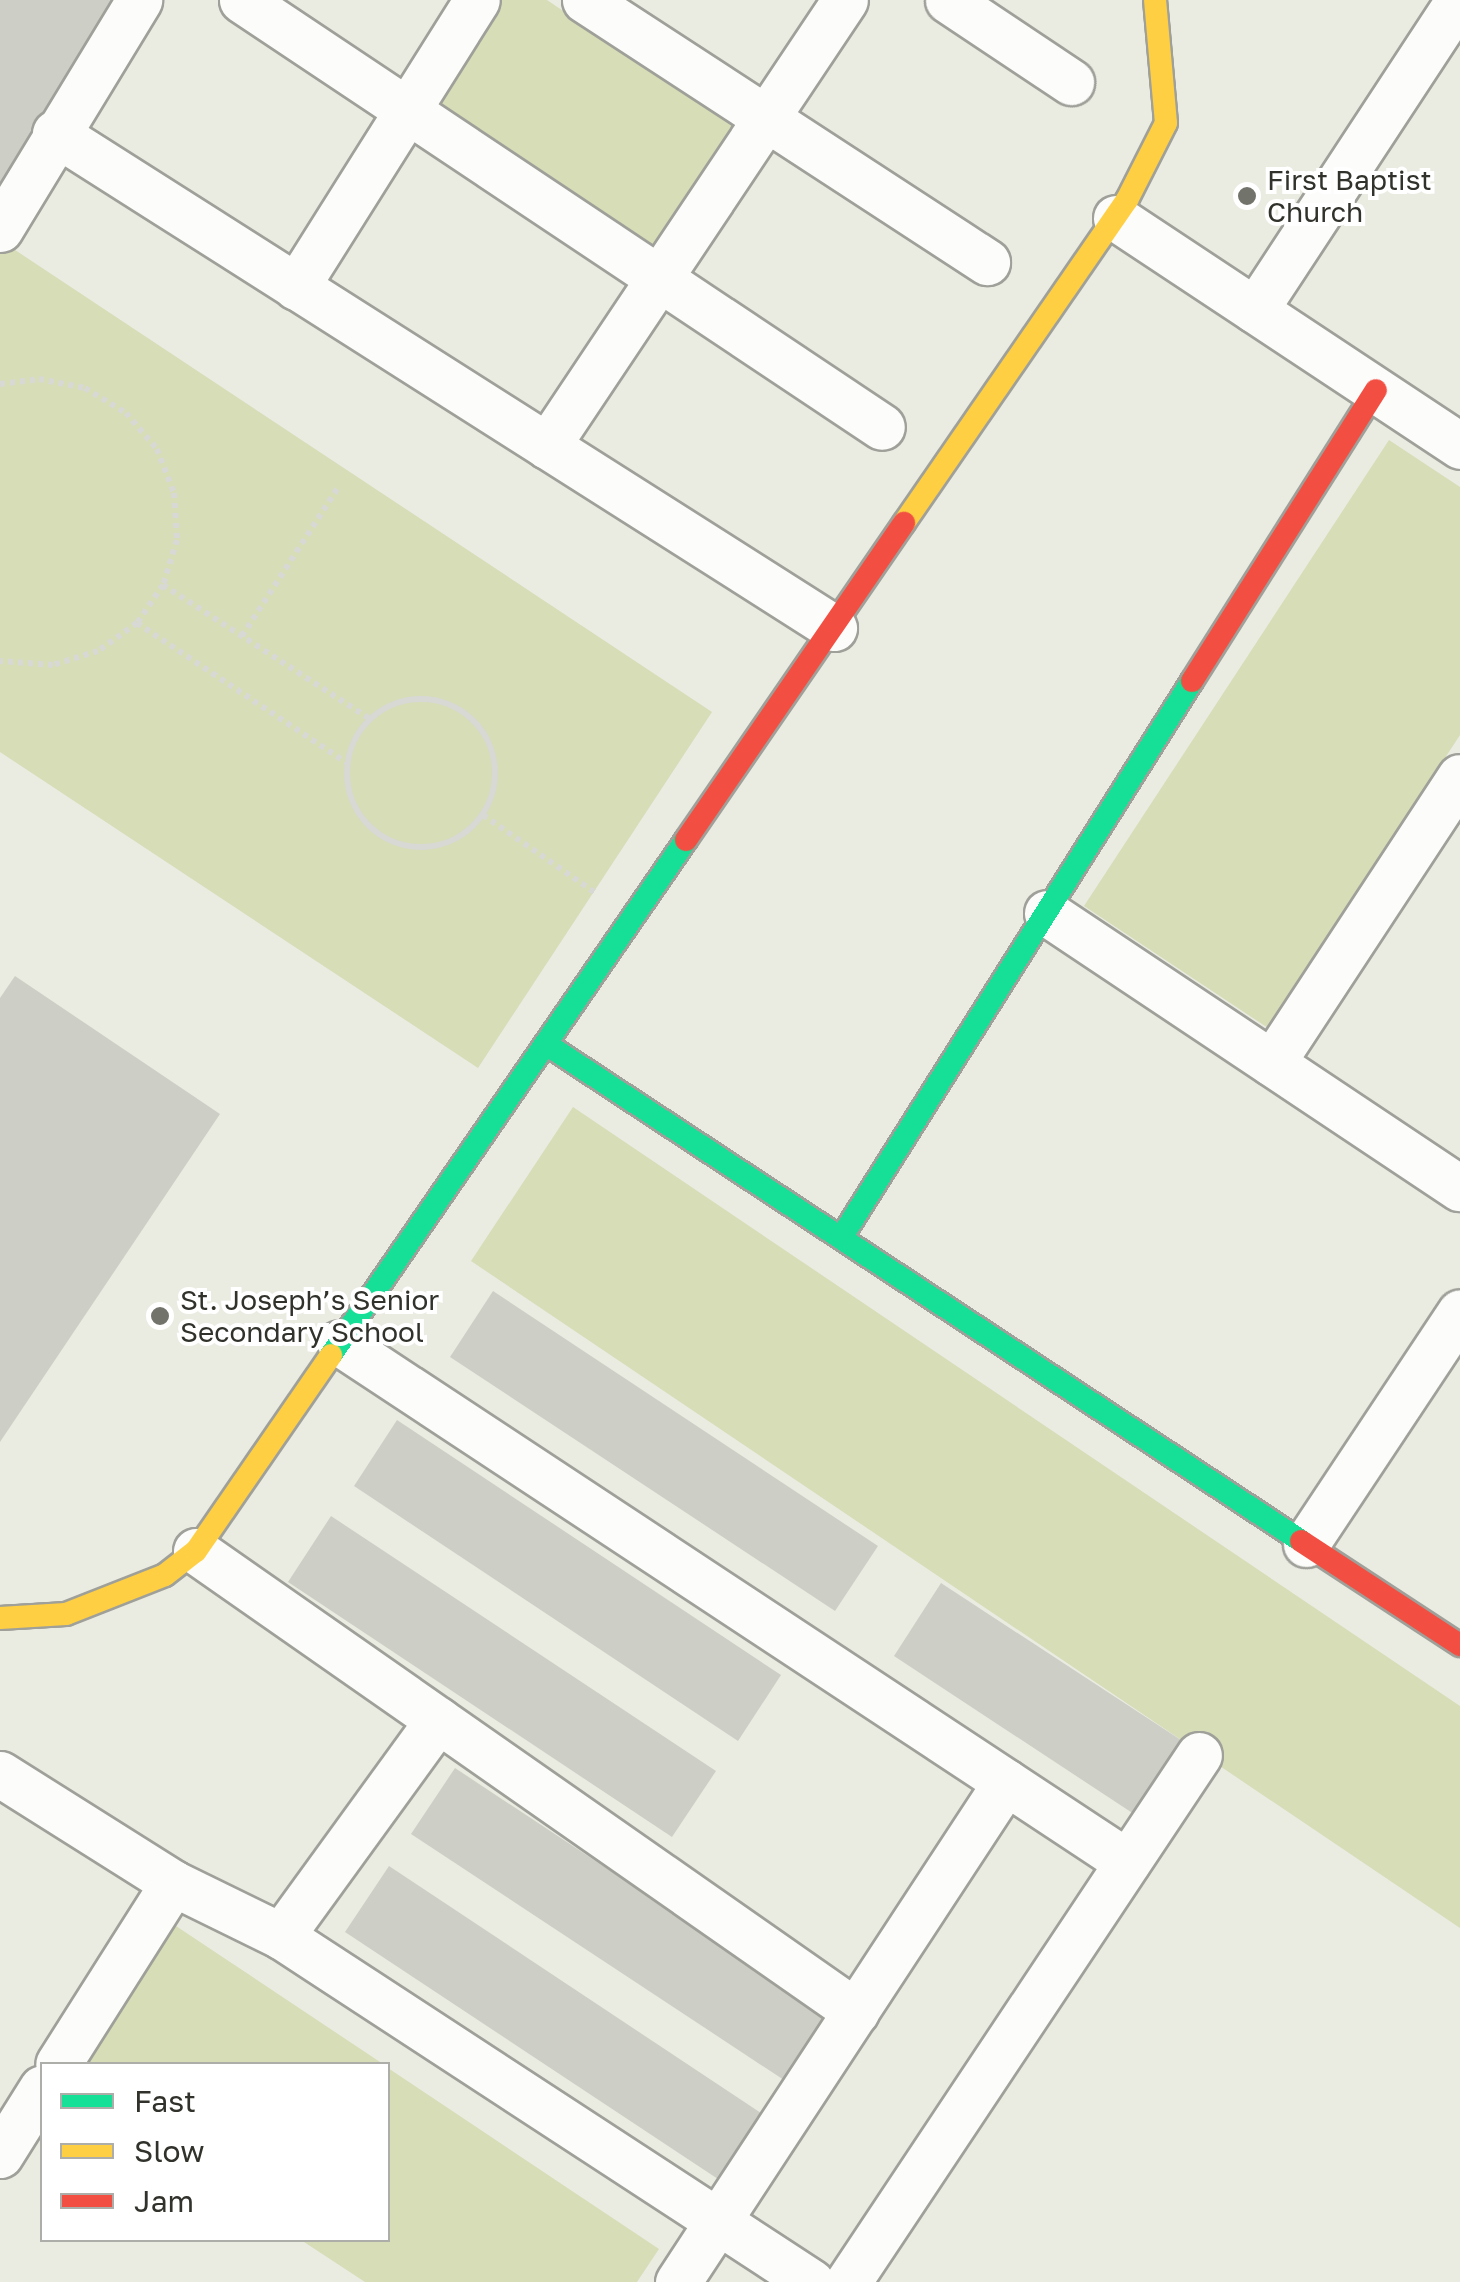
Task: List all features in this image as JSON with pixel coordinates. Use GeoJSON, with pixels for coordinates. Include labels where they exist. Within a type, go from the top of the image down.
{"type":"FeatureCollection","features":[{"type":"Feature","properties":{"kind":"street"},"geometry":{"type":"LineString","coordinates":[[0,229],[138,0]]}},
{"type":"Feature","properties":{"kind":"street"},"geometry":{"type":"LineString","coordinates":[[242,0],[882,428]]}},
{"type":"Feature","properties":{"kind":"street"},"geometry":{"type":"LineString","coordinates":[[296,286],[477,0]]}},
{"type":"Feature","properties":{"kind":"street"},"geometry":{"type":"LineString","coordinates":[[585,0],[987,262]]}},
{"type":"Feature","properties":{"kind":"street"},"geometry":{"type":"LineString","coordinates":[[547,446],[845,0]]}},
{"type":"Feature","properties":{"kind":"street"},"geometry":{"type":"LineString","coordinates":[[948,0],[1071,82]]}},
{"type":"Feature","properties":{"kind":"street"},"geometry":{"type":"LineString","coordinates":[[0,1618],[66,1614],[166,1576],[196,1551],[1116,218],[1166,123],[1156,0]]}},
{"type":"Feature","properties":{"kind":"street"},"geometry":{"type":"LineString","coordinates":[[1255,310],[1459,0]]}},
{"type":"Feature","properties":{"kind":"street"},"geometry":{"type":"LineString","coordinates":[[55,133],[834,628]]}},
{"type":"Feature","properties":{"kind":"street"},"geometry":{"type":"LineString","coordinates":[[1116,218],[1460,446]]}},
{"type":"Feature","properties":{"kind":"street"},"geometry":{"type":"LineString","coordinates":[[841,1238],[1376,390]]}},
{"type":"Feature","properties":{"kind":"street"},"geometry":{"type":"LineString","coordinates":[[1272,1063],[1460,777]]}},
{"type":"Feature","properties":{"kind":"street"},"geometry":{"type":"LineString","coordinates":[[1047,913],[1460,1188]]}},
{"type":"Feature","properties":{"kind":"street"},"geometry":{"type":"LineString","coordinates":[[548,1046],[1460,1645]]}},
{"type":"Feature","properties":{"kind":"street"},"geometry":{"type":"LineString","coordinates":[[1306,1544],[1460,1312]]}},
{"type":"Feature","properties":{"kind":"street"},"geometry":{"type":"LineString","coordinates":[[340,1343],[1128,1862]]}},
{"type":"Feature","properties":{"kind":"street"},"geometry":{"type":"LineString","coordinates":[[196,1551],[856,2012]]}},
{"type":"Feature","properties":{"kind":"street"},"geometry":{"type":"LineString","coordinates":[[281,1936],[438,1720]]}},
{"type":"Feature","properties":{"kind":"street"},"geometry":{"type":"LineString","coordinates":[[848,2282],[1199,1755]]}},
{"type":"Feature","properties":{"kind":"street"},"geometry":{"type":"LineString","coordinates":[[0,1774],[173,1883],[281,1936],[811,2282]]}},
{"type":"Feature","properties":{"kind":"street"},"geometry":{"type":"LineString","coordinates":[[678,2282],[1006,1782]]}},
{"type":"Feature","properties":{"kind":"street"},"geometry":{"type":"LineString","coordinates":[[59,2062],[173,1883]]}},
{"type":"Feature","properties":{"kind":"street"},"geometry":{"type":"LineString","coordinates":[[0,2155],[40,2091]]}},
{"type":"Feature","properties":{"kind":"path"},"geometry":{"type":"LineString","coordinates":[[0,384],[39,379],[85,388],[126,412],[157,449],[174,492],[177,540],[164,585],[136,624],[98,652],[53,665],[0,661]]}},
{"type":"Feature","properties":{"kind":"path"},"geometry":{"type":"LineString","coordinates":[[242,636],[338,486]]}},
{"type":"Feature","properties":{"kind":"path"},"geometry":{"type":"LineString","coordinates":[[164,585],[370,718]]}},
{"type":"Feature","properties":{"kind":"path"},"geometry":{"type":"LineString","coordinates":[[136,624],[348,762]]}},
{"type":"Feature","properties":{"kind":"path"},"geometry":{"type":"LineString","coordinates":[[413,699],[437,700],[468,717],[490,746],[495,769],[483,815],[443,844],[394,842],[357,810],[348,762],[370,718],[413,699]]}},
{"type":"Feature","properties":{"kind":"path"},"geometry":{"type":"LineString","coordinates":[[483,815],[634,920]]}},
{"type":"Feature","properties":{"kind":"green space"},"geometry":{"type":"Polygon","coordinates":[[[501,0],[547,0],[738,129],[656,252],[433,102],[501,0]]]}},
{"type":"Feature","properties":{"kind":"green space"},"geometry":{"type":"Polygon","coordinates":[[[0,240],[712,712],[478,1068],[0,752],[0,240]]]}},
{"type":"Feature","properties":{"kind":"green space"},"geometry":{"type":"Polygon","coordinates":[[[1389,440],[1460,487],[1460,735],[1268,1028],[1084,906],[1389,440]]]}},
{"type":"Feature","properties":{"kind":"green space"},"geometry":{"type":"Polygon","coordinates":[[[573,1107],[1460,1706],[1460,1928],[471,1261],[573,1107]]]}},
{"type":"Feature","properties":{"kind":"green space"},"geometry":{"type":"Polygon","coordinates":[[[164,1918],[380,2062],[68,2062],[164,1918]]]}},
{"type":"Feature","properties":{"kind":"green space"},"geometry":{"type":"Polygon","coordinates":[[[390,2069],[659,2249],[637,2282],[365,2282],[304,2242],[390,2242],[390,2069]]]}},
{"type":"Feature","properties":{"kind":"building"},"geometry":{"type":"Polygon","coordinates":[[[0,0],[118,0],[0,190],[0,0]]]}},
{"type":"Feature","properties":{"kind":"building"},"geometry":{"type":"Polygon","coordinates":[[[15,976],[220,1114],[0,1442],[0,998],[15,976]]]}},
{"type":"Feature","properties":{"kind":"building"},"geometry":{"type":"Polygon","coordinates":[[[493,1291],[878,1546],[835,1611],[450,1357],[493,1291]]]}},
{"type":"Feature","properties":{"kind":"building"},"geometry":{"type":"Polygon","coordinates":[[[397,1420],[781,1675],[738,1741],[354,1486],[397,1420]]]}},
{"type":"Feature","properties":{"kind":"building"},"geometry":{"type":"Polygon","coordinates":[[[331,1516],[716,1771],[672,1837],[288,1582],[331,1516]]]}},
{"type":"Feature","properties":{"kind":"building"},"geometry":{"type":"Polygon","coordinates":[[[941,1583],[1187,1744],[1140,1818],[894,1656],[941,1583]]]}},
{"type":"Feature","properties":{"kind":"building"},"geometry":{"type":"Polygon","coordinates":[[[455,1768],[839,2022],[796,2088],[411,1834],[455,1768]]]}},
{"type":"Feature","properties":{"kind":"building"},"geometry":{"type":"Polygon","coordinates":[[[389,1866],[773,2121],[730,2187],[345,1932],[389,1866]]]}},
{"type":"Feature","properties":{"kind":"traffic: fast"},"geometry":{"type":"LineString","coordinates":[[841,1238],[1192,681]]}},
{"type":"Feature","properties":{"kind":"traffic: fast"},"geometry":{"type":"LineString","coordinates":[[331,1355],[686,840]]}},
{"type":"Feature","properties":{"kind":"traffic: fast"},"geometry":{"type":"LineString","coordinates":[[549,1046],[1301,1541]]}},
{"type":"Feature","properties":{"kind":"traffic: slow"},"geometry":{"type":"LineString","coordinates":[[904,523],[1127,200],[1166,123],[1155,0]]}},
{"type":"Feature","properties":{"kind":"traffic: slow"},"geometry":{"type":"LineString","coordinates":[[0,1618],[66,1614],[165,1575],[196,1551],[331,1355]]}},
{"type":"Feature","properties":{"kind":"traffic: jam"},"geometry":{"type":"LineString","coordinates":[[1192,681],[1376,390]]}},
{"type":"Feature","properties":{"kind":"traffic: jam"},"geometry":{"type":"LineString","coordinates":[[686,840],[904,523]]}},
{"type":"Feature","properties":{"kind":"traffic: jam"},"geometry":{"type":"LineString","coordinates":[[1301,1541],[1460,1645]]}},
{"type":"Feature","properties":{"kind":"place","name":"First Baptist Church"},"geometry":{"type":"Point","coordinates":[1247,196]}},
{"type":"Feature","properties":{"kind":"place","name":"St. Joseph’s Senior Secondary School"},"geometry":{"type":"Point","coordinates":[160,1316]}}]}
